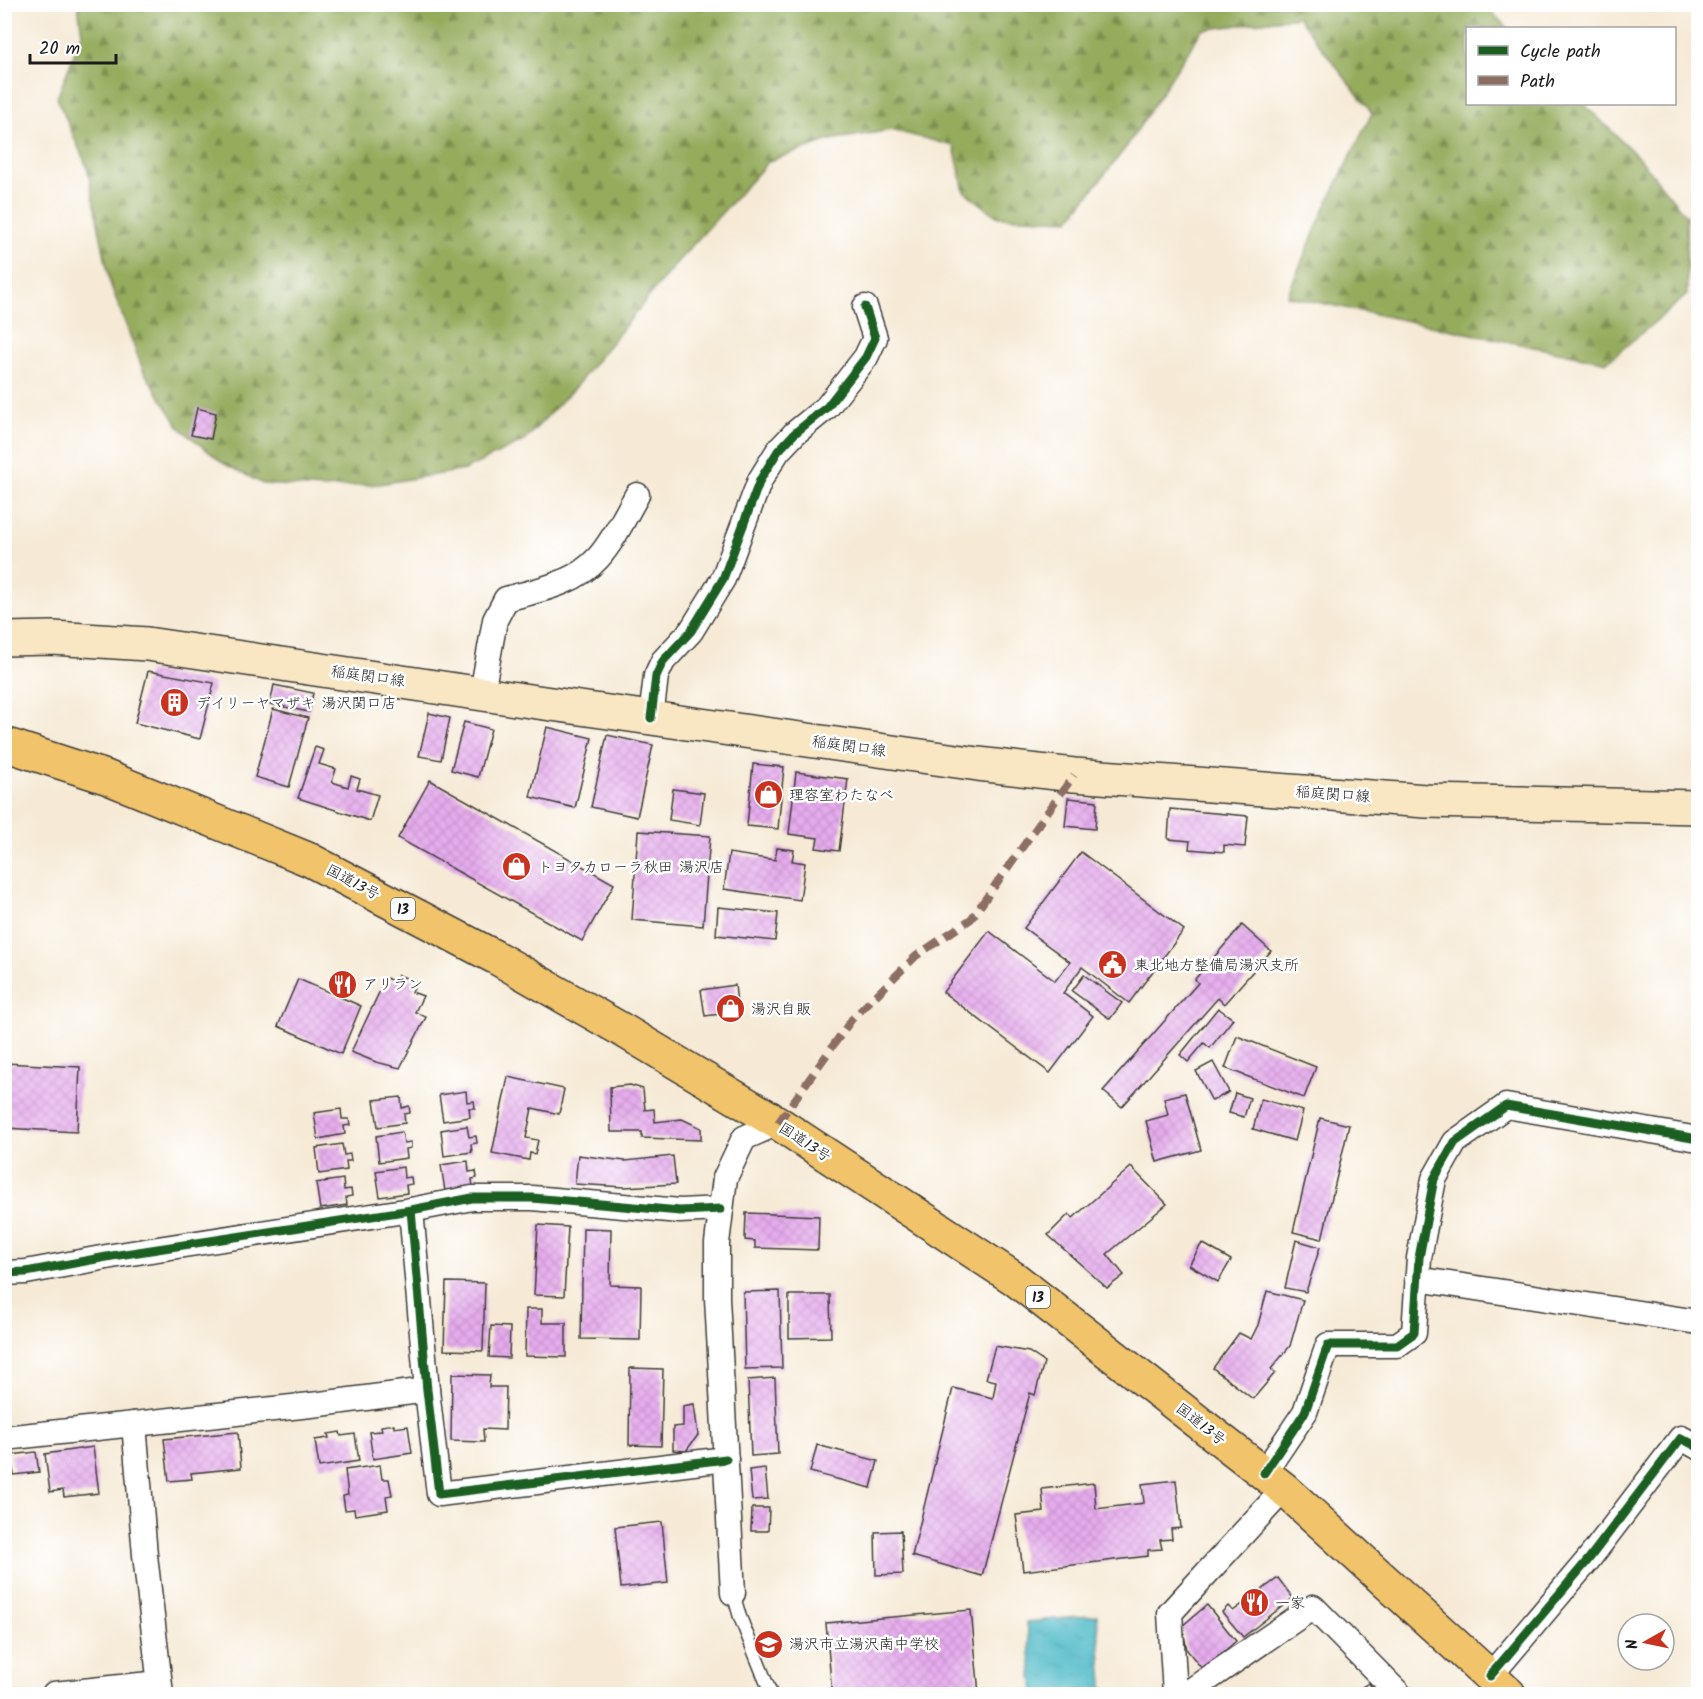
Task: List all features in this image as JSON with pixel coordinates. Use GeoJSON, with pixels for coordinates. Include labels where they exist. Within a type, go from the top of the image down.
{"type":"FeatureCollection","features":[{"type":"Feature","properties":{"kind":"highway","name":"国道13号"},"geometry":{"type":"LineString","coordinates":[[4,744],[106,777],[310,860],[495,957],[624,1031],[778,1124],[1015,1279],[1274,1481],[1500,1685]]}},
{"type":"Feature","properties":{"kind":"main road","name":"稲庭関口線"},"geometry":{"type":"LineString","coordinates":[[4,639],[53,638],[147,644],[651,718],[978,764],[1074,775],[1426,801],[1698,807]]}},
{"type":"Feature","properties":{"kind":"street"},"geometry":{"type":"LineString","coordinates":[[651,718],[656,676],[663,661],[697,623],[723,579],[760,480],[778,451],[827,407],[866,357],[875,338],[865,307]]}},
{"type":"Feature","properties":{"kind":"street"},"geometry":{"type":"LineString","coordinates":[[482,693],[495,620],[506,598],[554,586],[577,575],[598,559],[637,495]]}},
{"type":"Feature","properties":{"kind":"street"},"geometry":{"type":"LineString","coordinates":[[1175,1695],[1170,1613],[1274,1481],[1305,1412],[1328,1345],[1397,1345],[1414,1333],[1419,1258],[1434,1179],[1455,1142],[1506,1106],[1698,1138]]}},
{"type":"Feature","properties":{"kind":"street"},"geometry":{"type":"LineString","coordinates":[[733,1593],[717,1298],[717,1243],[725,1178],[744,1138],[778,1124]]}},
{"type":"Feature","properties":{"kind":"street"},"geometry":{"type":"LineString","coordinates":[[4,1273],[26,1272],[112,1256],[411,1210],[472,1198],[532,1198],[680,1211],[721,1209]]}},
{"type":"Feature","properties":{"kind":"street"},"geometry":{"type":"LineString","coordinates":[[411,1210],[439,1494],[726,1460]]}},
{"type":"Feature","properties":{"kind":"street"},"geometry":{"type":"LineString","coordinates":[[1418,1279],[1698,1322]]}},
{"type":"Feature","properties":{"kind":"street"},"geometry":{"type":"LineString","coordinates":[[4,1438],[320,1404],[427,1390]]}},
{"type":"Feature","properties":{"kind":"street"},"geometry":{"type":"LineString","coordinates":[[54,1695],[160,1689],[134,1424]]}},
{"type":"Feature","properties":{"kind":"street"},"geometry":{"type":"LineString","coordinates":[[1500,1685],[1588,1560],[1681,1438],[1698,1447]]}},
{"type":"Feature","properties":{"kind":"street"},"geometry":{"type":"LineString","coordinates":[[1186,1695],[1313,1607],[1399,1695]]}},
{"type":"Feature","properties":{"kind":"lane"},"geometry":{"type":"LineString","coordinates":[[733,1593],[740,1617],[771,1695]]}},
{"type":"Feature","properties":{"kind":"green space"},"geometry":{"type":"Polygon","coordinates":[[[78,5],[1489,5],[1494,15],[1507,27],[1466,27],[1466,105],[1585,105],[1640,159],[1686,216],[1687,295],[1607,362],[1287,296],[1325,207],[1372,113],[1298,17],[1202,30],[1127,146],[1069,220],[998,217],[964,191],[954,146],[892,130],[830,140],[769,161],[678,261],[576,386],[524,441],[464,470],[379,484],[324,488],[263,484],[223,463],[180,428],[143,370],[110,283],[87,167],[57,98],[82,34],[78,5]]]}},
{"type":"Feature","properties":{"kind":"water"},"geometry":{"type":"Polygon","coordinates":[[[1097,1615],[1104,1694],[1034,1694],[1027,1622],[1097,1615]]]}},
{"type":"Feature","properties":{"kind":"building"},"geometry":{"type":"Polygon","coordinates":[[[197,408],[216,413],[211,439],[191,435],[197,408]]]}},
{"type":"Feature","properties":{"kind":"building","name":"デイリーヤマザキ 湯沢関口店"},"geometry":{"type":"Polygon","coordinates":[[[148,671],[214,683],[200,739],[135,723],[148,671]]]}},
{"type":"Feature","properties":{"kind":"building"},"geometry":{"type":"Polygon","coordinates":[[[274,685],[313,693],[309,712],[270,704],[274,685]]]}},
{"type":"Feature","properties":{"kind":"building"},"geometry":{"type":"Polygon","coordinates":[[[273,709],[308,718],[289,787],[255,777],[273,709]]]}},
{"type":"Feature","properties":{"kind":"building"},"geometry":{"type":"Polygon","coordinates":[[[429,713],[450,718],[441,760],[419,756],[429,713]]]}},
{"type":"Feature","properties":{"kind":"building"},"geometry":{"type":"Polygon","coordinates":[[[464,722],[491,729],[478,777],[451,770],[464,722]]]}},
{"type":"Feature","properties":{"kind":"building"},"geometry":{"type":"Polygon","coordinates":[[[547,727],[592,738],[575,808],[530,797],[547,727]]]}},
{"type":"Feature","properties":{"kind":"building"},"geometry":{"type":"Polygon","coordinates":[[[607,735],[653,745],[637,817],[591,807],[607,735]]]}},
{"type":"Feature","properties":{"kind":"building"},"geometry":{"type":"Polygon","coordinates":[[[315,747],[324,750],[319,764],[336,769],[332,782],[348,787],[351,776],[360,779],[357,789],[378,795],[370,821],[298,798],[315,747]]]}},
{"type":"Feature","properties":{"kind":"building"},"geometry":{"type":"Polygon","coordinates":[[[753,764],[784,767],[778,829],[747,826],[753,764]]]}},
{"type":"Feature","properties":{"kind":"building"},"geometry":{"type":"Polygon","coordinates":[[[796,772],[848,779],[839,851],[816,848],[818,838],[789,834],[796,772]]]}},
{"type":"Feature","properties":{"kind":"building"},"geometry":{"type":"Polygon","coordinates":[[[430,780],[614,884],[582,941],[398,838],[430,780]]]}},
{"type":"Feature","properties":{"kind":"building"},"geometry":{"type":"Polygon","coordinates":[[[673,789],[704,793],[700,825],[669,820],[673,789]]]}},
{"type":"Feature","properties":{"kind":"building"},"geometry":{"type":"Polygon","coordinates":[[[1068,798],[1097,801],[1095,829],[1065,826],[1068,798]]]}},
{"type":"Feature","properties":{"kind":"building"},"geometry":{"type":"Polygon","coordinates":[[[1170,809],[1248,816],[1245,847],[1224,845],[1224,852],[1189,849],[1190,841],[1168,839],[1170,809]]]}},
{"type":"Feature","properties":{"kind":"building"},"geometry":{"type":"Polygon","coordinates":[[[638,831],[710,836],[703,926],[632,920],[638,831]]]}},
{"type":"Feature","properties":{"kind":"building"},"geometry":{"type":"Polygon","coordinates":[[[777,848],[794,850],[792,861],[805,863],[800,900],[724,889],[729,853],[775,860],[777,848]]]}},
{"type":"Feature","properties":{"kind":"building","name":"東北地方整備局湯沢支所"},"geometry":{"type":"Polygon","coordinates":[[[1081,852],[1184,930],[1129,1003],[1082,967],[1063,993],[1093,1016],[1050,1073],[943,992],[989,931],[1055,981],[1070,962],[1024,928],[1081,852]]]}},
{"type":"Feature","properties":{"kind":"building"},"geometry":{"type":"Polygon","coordinates":[[[718,907],[778,913],[775,941],[716,935],[718,907]]]}},
{"type":"Feature","properties":{"kind":"building"},"geometry":{"type":"Polygon","coordinates":[[[1242,925],[1271,951],[1224,1004],[1218,998],[1122,1107],[1103,1091],[1198,983],[1195,979],[1242,925]]]}},
{"type":"Feature","properties":{"kind":"building"},"geometry":{"type":"Polygon","coordinates":[[[398,975],[417,982],[412,992],[423,996],[415,1012],[426,1017],[400,1068],[351,1052],[386,978],[395,982],[398,975]]]}},
{"type":"Feature","properties":{"kind":"building"},"geometry":{"type":"Polygon","coordinates":[[[1084,975],[1122,1003],[1110,1019],[1072,991],[1084,975]]]}},
{"type":"Feature","properties":{"kind":"building"},"geometry":{"type":"Polygon","coordinates":[[[298,979],[361,1006],[341,1054],[278,1026],[298,979]]]}},
{"type":"Feature","properties":{"kind":"building"},"geometry":{"type":"Polygon","coordinates":[[[735,985],[738,1012],[705,1016],[701,990],[735,985]]]}},
{"type":"Feature","properties":{"kind":"building"},"geometry":{"type":"Polygon","coordinates":[[[1218,1008],[1233,1019],[1210,1048],[1204,1043],[1188,1062],[1180,1055],[1218,1008]]]}},
{"type":"Feature","properties":{"kind":"building"},"geometry":{"type":"Polygon","coordinates":[[[1237,1036],[1316,1067],[1304,1098],[1225,1068],[1237,1036]]]}},
{"type":"Feature","properties":{"kind":"building"},"geometry":{"type":"Polygon","coordinates":[[[1213,1062],[1229,1092],[1212,1101],[1196,1071],[1213,1062]]]}},
{"type":"Feature","properties":{"kind":"building"},"geometry":{"type":"Polygon","coordinates":[[[4,1063],[80,1067],[77,1132],[4,1128],[4,1063]]]}},
{"type":"Feature","properties":{"kind":"building"},"geometry":{"type":"Polygon","coordinates":[[[508,1077],[564,1089],[559,1114],[532,1108],[526,1138],[538,1140],[535,1154],[530,1153],[529,1160],[492,1153],[508,1077]]]}},
{"type":"Feature","properties":{"kind":"building"},"geometry":{"type":"Polygon","coordinates":[[[630,1085],[643,1089],[645,1110],[654,1109],[655,1122],[682,1119],[701,1128],[701,1140],[642,1138],[642,1132],[611,1132],[610,1087],[630,1085]]]}},
{"type":"Feature","properties":{"kind":"building"},"geometry":{"type":"Polygon","coordinates":[[[466,1091],[467,1102],[474,1101],[475,1108],[469,1108],[470,1117],[443,1121],[439,1095],[466,1091]]]}},
{"type":"Feature","properties":{"kind":"building"},"geometry":{"type":"Polygon","coordinates":[[[1185,1093],[1201,1150],[1157,1162],[1146,1121],[1168,1115],[1164,1098],[1185,1093]]]}},
{"type":"Feature","properties":{"kind":"building"},"geometry":{"type":"Polygon","coordinates":[[[1235,1093],[1250,1098],[1244,1117],[1229,1113],[1235,1093]]]}},
{"type":"Feature","properties":{"kind":"building"},"geometry":{"type":"Polygon","coordinates":[[[401,1097],[402,1108],[409,1106],[410,1113],[404,1114],[405,1123],[378,1127],[374,1100],[401,1097]]]}},
{"type":"Feature","properties":{"kind":"building"},"geometry":{"type":"Polygon","coordinates":[[[1261,1099],[1303,1111],[1295,1141],[1253,1129],[1261,1099]]]}},
{"type":"Feature","properties":{"kind":"building"},"geometry":{"type":"Polygon","coordinates":[[[341,1109],[342,1119],[349,1119],[350,1125],[344,1126],[345,1134],[318,1139],[314,1113],[341,1109]]]}},
{"type":"Feature","properties":{"kind":"building"},"geometry":{"type":"Polygon","coordinates":[[[1320,1118],[1349,1125],[1322,1239],[1293,1232],[1320,1118]]]}},
{"type":"Feature","properties":{"kind":"building"},"geometry":{"type":"Polygon","coordinates":[[[467,1126],[469,1137],[476,1136],[477,1143],[471,1144],[472,1152],[444,1156],[441,1130],[467,1126]]]}},
{"type":"Feature","properties":{"kind":"building"},"geometry":{"type":"Polygon","coordinates":[[[402,1132],[404,1143],[411,1142],[411,1148],[406,1149],[407,1158],[379,1162],[376,1136],[402,1132]]]}},
{"type":"Feature","properties":{"kind":"building"},"geometry":{"type":"Polygon","coordinates":[[[342,1144],[344,1155],[350,1154],[351,1161],[346,1161],[347,1170],[319,1174],[316,1148],[342,1144]]]}},
{"type":"Feature","properties":{"kind":"building"},"geometry":{"type":"Polygon","coordinates":[[[578,1155],[625,1161],[673,1156],[676,1184],[624,1187],[575,1184],[578,1155]]]}},
{"type":"Feature","properties":{"kind":"building"},"geometry":{"type":"Polygon","coordinates":[[[468,1161],[469,1172],[476,1171],[477,1178],[472,1179],[473,1187],[445,1191],[441,1165],[468,1161]]]}},
{"type":"Feature","properties":{"kind":"building"},"geometry":{"type":"Polygon","coordinates":[[[403,1167],[404,1178],[411,1177],[412,1184],[406,1185],[407,1193],[380,1197],[376,1171],[403,1167]]]}},
{"type":"Feature","properties":{"kind":"building"},"geometry":{"type":"Polygon","coordinates":[[[1131,1167],[1167,1204],[1107,1254],[1124,1275],[1107,1288],[1048,1235],[1069,1214],[1073,1218],[1131,1167]]]}},
{"type":"Feature","properties":{"kind":"building"},"geometry":{"type":"Polygon","coordinates":[[[343,1179],[344,1190],[351,1189],[352,1196],[346,1197],[347,1205],[320,1209],[316,1183],[343,1179]]]}},
{"type":"Feature","properties":{"kind":"building"},"geometry":{"type":"Polygon","coordinates":[[[746,1213],[819,1216],[818,1250],[755,1248],[755,1241],[745,1240],[746,1213]]]}},
{"type":"Feature","properties":{"kind":"building"},"geometry":{"type":"Polygon","coordinates":[[[538,1225],[568,1227],[564,1296],[534,1295],[538,1225]]]}},
{"type":"Feature","properties":{"kind":"building"},"geometry":{"type":"Polygon","coordinates":[[[583,1228],[611,1229],[610,1285],[641,1286],[640,1340],[581,1339],[583,1228]]]}},
{"type":"Feature","properties":{"kind":"building"},"geometry":{"type":"Polygon","coordinates":[[[1296,1240],[1320,1247],[1306,1292],[1285,1288],[1296,1240]]]}},
{"type":"Feature","properties":{"kind":"building"},"geometry":{"type":"Polygon","coordinates":[[[1202,1243],[1231,1260],[1218,1282],[1189,1265],[1202,1243]]]}},
{"type":"Feature","properties":{"kind":"building"},"geometry":{"type":"Polygon","coordinates":[[[446,1282],[485,1283],[483,1351],[444,1350],[446,1282]]]}},
{"type":"Feature","properties":{"kind":"building"},"geometry":{"type":"Polygon","coordinates":[[[780,1291],[782,1368],[745,1369],[743,1292],[780,1291]]]}},
{"type":"Feature","properties":{"kind":"building"},"geometry":{"type":"Polygon","coordinates":[[[1267,1291],[1303,1300],[1290,1346],[1271,1369],[1275,1373],[1253,1399],[1213,1368],[1239,1333],[1251,1339],[1258,1325],[1267,1291]]]}},
{"type":"Feature","properties":{"kind":"building"},"geometry":{"type":"Polygon","coordinates":[[[789,1295],[830,1295],[831,1337],[789,1338],[789,1295]]]}},
{"type":"Feature","properties":{"kind":"building"},"geometry":{"type":"Polygon","coordinates":[[[526,1309],[542,1309],[542,1323],[566,1323],[566,1357],[525,1356],[526,1309]]]}},
{"type":"Feature","properties":{"kind":"building"},"geometry":{"type":"Polygon","coordinates":[[[491,1326],[510,1327],[509,1358],[489,1357],[491,1326]]]}},
{"type":"Feature","properties":{"kind":"building"},"geometry":{"type":"Polygon","coordinates":[[[995,1346],[1029,1352],[1044,1362],[1035,1395],[1030,1393],[982,1576],[912,1556],[953,1388],[993,1398],[996,1381],[986,1379],[995,1346]]]}},
{"type":"Feature","properties":{"kind":"building"},"geometry":{"type":"Polygon","coordinates":[[[630,1368],[663,1369],[661,1446],[629,1445],[630,1368]]]}},
{"type":"Feature","properties":{"kind":"building"},"geometry":{"type":"Polygon","coordinates":[[[452,1374],[490,1375],[489,1387],[506,1387],[505,1430],[483,1429],[484,1442],[451,1441],[452,1374]]]}},
{"type":"Feature","properties":{"kind":"building"},"geometry":{"type":"Polygon","coordinates":[[[775,1378],[778,1454],[751,1456],[748,1380],[775,1378]]]}},
{"type":"Feature","properties":{"kind":"building"},"geometry":{"type":"Polygon","coordinates":[[[694,1404],[698,1435],[686,1451],[673,1450],[673,1427],[683,1426],[683,1406],[694,1404]]]}},
{"type":"Feature","properties":{"kind":"building"},"geometry":{"type":"Polygon","coordinates":[[[394,1424],[394,1428],[408,1426],[412,1453],[373,1459],[369,1432],[382,1431],[381,1426],[394,1424]]]}},
{"type":"Feature","properties":{"kind":"building"},"geometry":{"type":"Polygon","coordinates":[[[238,1432],[241,1468],[191,1473],[192,1479],[169,1481],[164,1439],[238,1432]]]}},
{"type":"Feature","properties":{"kind":"building"},"geometry":{"type":"Polygon","coordinates":[[[340,1432],[341,1436],[355,1434],[359,1461],[319,1467],[315,1440],[329,1438],[328,1434],[340,1432]]]}},
{"type":"Feature","properties":{"kind":"building"},"geometry":{"type":"Polygon","coordinates":[[[817,1445],[878,1461],[871,1488],[810,1472],[817,1445]]]}},
{"type":"Feature","properties":{"kind":"building"},"geometry":{"type":"Polygon","coordinates":[[[93,1447],[99,1493],[64,1497],[63,1490],[50,1492],[45,1454],[93,1447]]]}},
{"type":"Feature","properties":{"kind":"building"},"geometry":{"type":"Polygon","coordinates":[[[36,1452],[39,1472],[14,1475],[11,1455],[36,1452]]]}},
{"type":"Feature","properties":{"kind":"building"},"geometry":{"type":"Polygon","coordinates":[[[380,1465],[382,1479],[389,1479],[392,1495],[386,1496],[388,1510],[355,1515],[354,1509],[345,1510],[343,1496],[348,1495],[345,1470],[380,1465]]]}},
{"type":"Feature","properties":{"kind":"building"},"geometry":{"type":"Polygon","coordinates":[[[765,1468],[768,1499],[752,1500],[749,1470],[765,1468]]]}},
{"type":"Feature","properties":{"kind":"building"},"geometry":{"type":"Polygon","coordinates":[[[1176,1480],[1181,1528],[1171,1529],[1172,1539],[1160,1540],[1162,1549],[1148,1550],[1148,1556],[1023,1571],[1016,1515],[1044,1512],[1042,1489],[1094,1483],[1096,1509],[1144,1503],[1142,1484],[1176,1480]]]}},
{"type":"Feature","properties":{"kind":"building"},"geometry":{"type":"Polygon","coordinates":[[[752,1508],[769,1508],[768,1531],[751,1531],[752,1508]]]}},
{"type":"Feature","properties":{"kind":"building"},"geometry":{"type":"Polygon","coordinates":[[[662,1522],[668,1583],[621,1588],[615,1527],[662,1522]]]}},
{"type":"Feature","properties":{"kind":"building"},"geometry":{"type":"Polygon","coordinates":[[[901,1531],[903,1574],[876,1575],[875,1532],[901,1531]]]}},
{"type":"Feature","properties":{"kind":"building"},"geometry":{"type":"Polygon","coordinates":[[[1278,1578],[1293,1598],[1243,1637],[1222,1612],[1228,1606],[1233,1611],[1278,1578]]]}},
{"type":"Feature","properties":{"kind":"building"},"geometry":{"type":"Polygon","coordinates":[[[1207,1605],[1236,1641],[1203,1670],[1187,1650],[1182,1626],[1207,1605]]]}},
{"type":"Feature","properties":{"kind":"building"},"geometry":{"type":"Polygon","coordinates":[[[971,1610],[979,1694],[832,1694],[826,1623],[971,1610]]]}},
{"type":"Feature","properties":{"kind":"building"},"geometry":{"type":"Polygon","coordinates":[[[1369,1683],[1376,1694],[1349,1694],[1369,1683]]]}},
{"type":"Feature","properties":{"kind":"marked path"},"geometry":{"type":"LineString","coordinates":[[778,1123],[852,1019],[916,956],[971,919],[1074,775]]}},
{"type":"Feature","properties":{"kind":"cycle path"},"geometry":{"type":"LineString","coordinates":[[651,718],[656,676],[663,661],[691,631],[723,579],[760,480],[778,451],[795,433],[827,407],[866,357],[875,338],[865,307]]}},
{"type":"Feature","properties":{"kind":"cycle path"},"geometry":{"type":"LineString","coordinates":[[1264,1473],[1305,1412],[1328,1345],[1397,1345],[1414,1333],[1419,1258],[1434,1179],[1455,1142],[1506,1106],[1698,1139]]}},
{"type":"Feature","properties":{"kind":"cycle path"},"geometry":{"type":"LineString","coordinates":[[4,1273],[26,1272],[112,1256],[411,1210],[472,1198],[532,1198],[680,1211],[721,1209]]}},
{"type":"Feature","properties":{"kind":"cycle path"},"geometry":{"type":"LineString","coordinates":[[411,1210],[439,1494],[726,1459]]}},
{"type":"Feature","properties":{"kind":"cycle path"},"geometry":{"type":"LineString","coordinates":[[1490,1676],[1588,1560],[1681,1438],[1698,1447]]}},
{"type":"Feature","properties":{"kind":"place","name":"デイリーヤマザキ 湯沢関口店"},"geometry":{"type":"Point","coordinates":[175,703]}},
{"type":"Feature","properties":{"kind":"place","name":"理容室わたなべ"},"geometry":{"type":"Point","coordinates":[768,795]}},
{"type":"Feature","properties":{"kind":"place","name":"トヨタカローラ秋田 湯沢店"},"geometry":{"type":"Point","coordinates":[517,867]}},
{"type":"Feature","properties":{"kind":"place","name":"東北地方整備局湯沢支所"},"geometry":{"type":"Point","coordinates":[1113,965]}},
{"type":"Feature","properties":{"kind":"place","name":"アリラン"},"geometry":{"type":"Point","coordinates":[342,984]}},
{"type":"Feature","properties":{"kind":"place","name":"湯沢自販"},"geometry":{"type":"Point","coordinates":[730,1009]}},
{"type":"Feature","properties":{"kind":"place","name":"一家"},"geometry":{"type":"Point","coordinates":[1254,1603]}},
{"type":"Feature","properties":{"kind":"place","name":"湯沢市立湯沢南中学校"},"geometry":{"type":"Point","coordinates":[768,1644]}}]}
